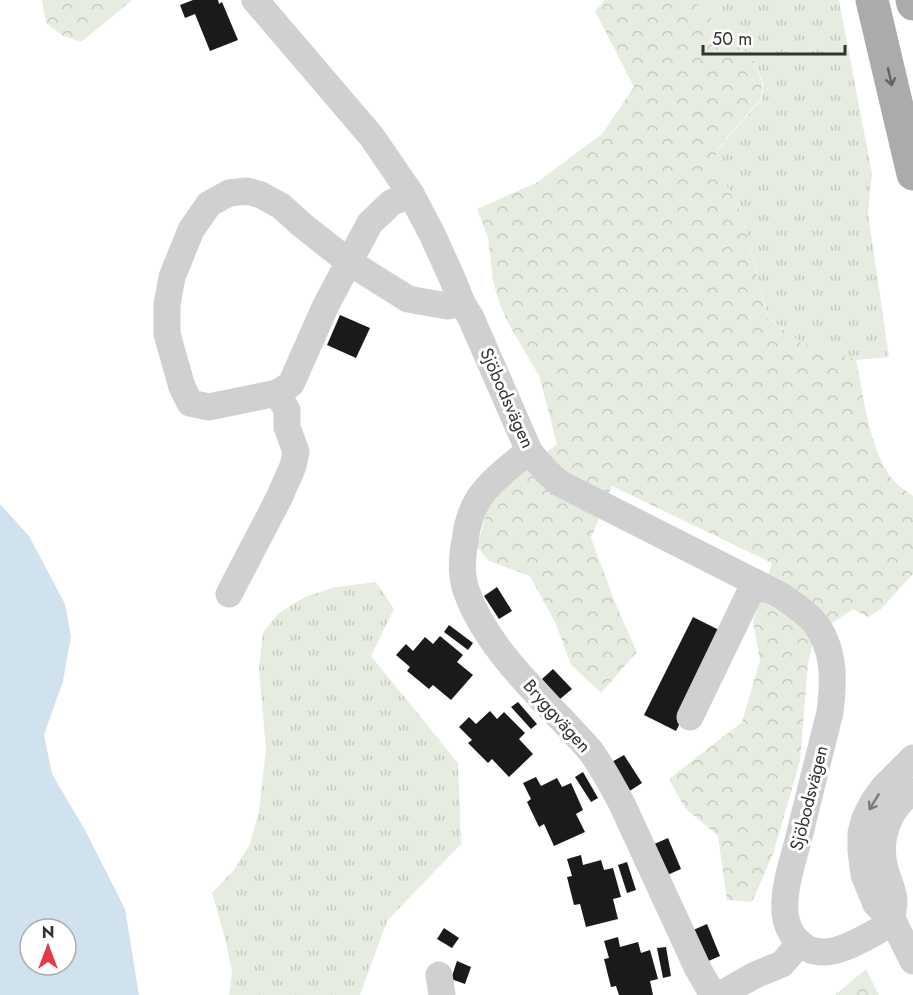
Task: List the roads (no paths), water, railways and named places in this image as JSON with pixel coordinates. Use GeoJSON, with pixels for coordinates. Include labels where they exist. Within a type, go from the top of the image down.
{"type":"FeatureCollection","features":[{"type":"Feature","properties":{"kind":"main road"},"geometry":{"type":"LineString","coordinates":[[872,0],[913,174]]}},
{"type":"Feature","properties":{"kind":"street","name":"Sjöbodsvägen"},"geometry":{"type":"LineString","coordinates":[[255,0],[372,137],[411,194],[471,318],[529,451],[550,477],[789,601],[815,623],[825,639],[833,675],[830,712],[786,897],[785,914],[788,926],[792,937],[800,944]]}},
{"type":"Feature","properties":{"kind":"street"},"geometry":{"type":"LineString","coordinates":[[411,194],[391,203],[370,223],[349,262],[326,305],[291,384],[278,393],[209,407],[190,403],[182,387],[167,334],[167,305],[172,277],[191,230],[209,204],[229,193],[247,191],[261,195],[281,206],[349,262],[408,299],[447,306],[462,303]]}},
{"type":"Feature","properties":{"kind":"street"},"geometry":{"type":"LineString","coordinates":[[228,594],[279,498],[293,466],[296,452],[287,427],[287,410],[278,393]]}},
{"type":"Feature","properties":{"kind":"street","name":"Bryggvägen"},"geometry":{"type":"LineString","coordinates":[[529,451],[497,477],[482,493],[473,508],[466,529],[463,550],[463,576],[466,589],[495,645],[523,679],[588,748],[608,777],[698,969],[713,995]]}},
{"type":"Feature","properties":{"kind":"street"},"geometry":{"type":"LineString","coordinates":[[690,717],[755,582]]}},
{"type":"Feature","properties":{"kind":"street"},"geometry":{"type":"LineString","coordinates":[[913,758],[884,787],[865,818],[861,833],[864,875],[876,904],[893,921],[913,961]]}},
{"type":"Feature","properties":{"kind":"street"},"geometry":{"type":"LineString","coordinates":[[893,921],[894,899],[884,867],[882,851],[884,831],[903,798],[913,791]]}},
{"type":"Feature","properties":{"kind":"street"},"geometry":{"type":"LineString","coordinates":[[720,995],[760,985],[800,944],[809,950],[822,952],[838,950],[893,921]]}},
{"type":"Feature","properties":{"kind":"water"},"geometry":{"type":"Polygon","coordinates":[[[0,504],[29,536],[65,604],[71,637],[63,681],[44,735],[52,774],[85,830],[125,909],[139,995],[0,995],[0,504]]]}}]}
